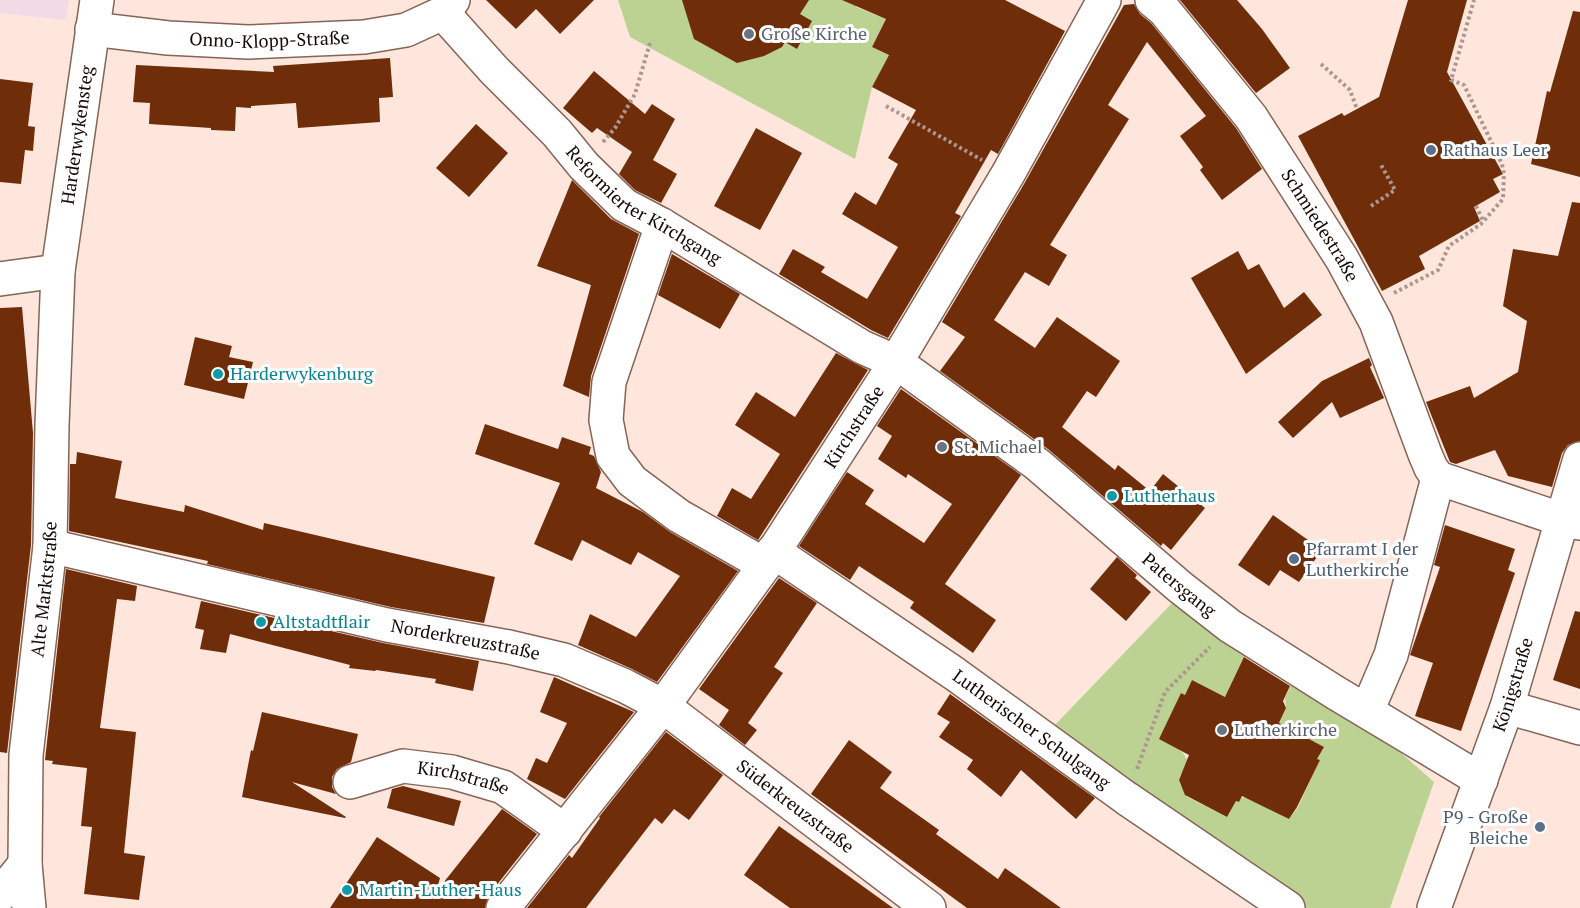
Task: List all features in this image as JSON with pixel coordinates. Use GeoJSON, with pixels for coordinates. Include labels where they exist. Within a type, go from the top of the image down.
{"type":"FeatureCollection","features":[{"type":"Feature","properties":{"kind":"street","name":"Kirchstraße"},"geometry":{"type":"LineString","coordinates":[[503,908],[663,706],[769,558],[896,362],[1008,174],[1104,0]]}},
{"type":"Feature","properties":{"kind":"street","name":"Schmiedestraße"},"geometry":{"type":"LineString","coordinates":[[1152,0],[1164,10],[1251,117],[1342,259],[1376,322],[1425,454],[1438,478]]}},
{"type":"Feature","properties":{"kind":"street","name":"Onno-Klopp-Straße"},"geometry":{"type":"LineString","coordinates":[[94,15],[168,38],[248,42],[364,37],[406,30],[448,7]]}},
{"type":"Feature","properties":{"kind":"street","name":"Reformierter Kirchgang"},"geometry":{"type":"LineString","coordinates":[[448,7],[494,70],[624,205],[662,225],[862,347],[896,362]]}},
{"type":"Feature","properties":{"kind":"street","name":"Harderwykensteg"},"geometry":{"type":"LineString","coordinates":[[58,271],[94,15]]}},
{"type":"Feature","properties":{"kind":"street","name":"Lutherischer Schulgang"},"geometry":{"type":"LineString","coordinates":[[662,225],[609,382],[606,420],[613,456],[632,481],[679,516],[769,558],[956,674],[1126,798],[1288,908]]}},
{"type":"Feature","properties":{"kind":"street"},"geometry":{"type":"LineString","coordinates":[[0,279],[58,271]]}},
{"type":"Feature","properties":{"kind":"street","name":"Alte Marktstraße"},"geometry":{"type":"LineString","coordinates":[[30,908],[25,864],[26,755],[50,546],[58,271]]}},
{"type":"Feature","properties":{"kind":"street","name":"Patersgang"},"geometry":{"type":"LineString","coordinates":[[896,362],[1037,464],[1180,587],[1230,626],[1481,780]]}},
{"type":"Feature","properties":{"kind":"street","name":"Königstraße"},"geometry":{"type":"LineString","coordinates":[[1434,908],[1571,521],[1580,459]]}},
{"type":"Feature","properties":{"kind":"street"},"geometry":{"type":"LineString","coordinates":[[1367,711],[1391,655],[1438,478],[1571,521]]}},
{"type":"Feature","properties":{"kind":"street","name":"Norderkreuzstraße"},"geometry":{"type":"LineString","coordinates":[[50,546],[387,625],[509,646],[564,660],[625,686],[663,706]]}},
{"type":"Feature","properties":{"kind":"street","name":"Süderkreuzstraße"},"geometry":{"type":"LineString","coordinates":[[663,706],[929,908]]}},
{"type":"Feature","properties":{"kind":"street"},"geometry":{"type":"LineString","coordinates":[[1507,707],[1580,728]]}},
{"type":"Feature","properties":{"kind":"street","name":"Kirchstraße"},"geometry":{"type":"LineString","coordinates":[[350,782],[403,766],[452,772],[503,788],[565,831]]}},
{"type":"Feature","properties":{"kind":"street"},"geometry":{"type":"LineString","coordinates":[[0,895],[25,864]]}},
{"type":"Feature","properties":{"kind":"path"},"geometry":{"type":"LineString","coordinates":[[1368,306],[1438,270],[1449,246],[1483,221],[1503,199],[1502,164],[1464,85],[1451,81],[1474,0]]}},
{"type":"Feature","properties":{"kind":"path"},"geometry":{"type":"LineString","coordinates":[[584,166],[615,128],[635,94],[650,43]]}},
{"type":"Feature","properties":{"kind":"path"},"geometry":{"type":"LineString","coordinates":[[1321,64],[1350,90],[1358,109]]}},
{"type":"Feature","properties":{"kind":"path"},"geometry":{"type":"LineString","coordinates":[[1455,88],[1464,85]]}},
{"type":"Feature","properties":{"kind":"path"},"geometry":{"type":"LineString","coordinates":[[886,106],[1008,174]]}},
{"type":"Feature","properties":{"kind":"path"},"geometry":{"type":"LineString","coordinates":[[1371,206],[1395,190],[1387,169],[1380,163]]}},
{"type":"Feature","properties":{"kind":"path"},"geometry":{"type":"LineString","coordinates":[[1476,206],[1483,221]]}},
{"type":"Feature","properties":{"kind":"path"},"geometry":{"type":"LineString","coordinates":[[1126,798],[1165,692],[1230,626]]}},
{"type":"Feature","properties":{"kind":"shaded area"},"geometry":{"type":"Polygon","coordinates":[[[0,0],[69,0],[66,20],[0,13],[0,0]]]}},
{"type":"Feature","properties":{"kind":"green space"},"geometry":{"type":"Polygon","coordinates":[[[618,0],[858,0],[856,7],[886,19],[872,47],[889,55],[872,87],[855,159],[630,37],[618,0]]]}},
{"type":"Feature","properties":{"kind":"green space"},"geometry":{"type":"Polygon","coordinates":[[[1176,599],[1328,694],[1434,782],[1390,908],[1305,908],[1119,786],[1052,728],[1176,599]],[[1248,650],[1227,698],[1192,680],[1185,695],[1181,693],[1177,748],[1183,753],[1194,772],[1181,774],[1179,780],[1181,786],[1189,791],[1186,796],[1227,817],[1236,801],[1239,802],[1241,798],[1268,793],[1274,797],[1269,809],[1289,819],[1298,807],[1324,747],[1279,724],[1286,708],[1285,698],[1295,677],[1248,650]]]}},
{"type":"Feature","properties":{"kind":"building"},"geometry":{"type":"Polygon","coordinates":[[[486,0],[594,0],[560,34],[536,9],[516,29],[486,0]]]}},
{"type":"Feature","properties":{"kind":"building","name":"Große Kirche"},"geometry":{"type":"Polygon","coordinates":[[[682,0],[809,0],[800,14],[812,21],[797,49],[785,42],[782,47],[764,56],[737,63],[694,39],[682,0]]]}},
{"type":"Feature","properties":{"kind":"building"},"geometry":{"type":"Polygon","coordinates":[[[842,0],[1005,0],[1065,31],[998,154],[991,150],[955,213],[961,216],[888,338],[779,274],[793,249],[825,267],[821,272],[867,299],[898,247],[842,214],[855,192],[876,205],[898,164],[888,158],[916,110],[872,87],[889,55],[872,47],[886,19],[842,0]]]}},
{"type":"Feature","properties":{"kind":"building"},"geometry":{"type":"Polygon","coordinates":[[[1180,0],[1237,0],[1262,29],[1290,68],[1256,93],[1180,0]]]}},
{"type":"Feature","properties":{"kind":"building"},"geometry":{"type":"Polygon","coordinates":[[[1408,0],[1467,0],[1447,72],[1503,174],[1493,179],[1500,192],[1474,207],[1480,221],[1419,256],[1425,269],[1382,291],[1298,136],[1342,113],[1344,116],[1379,97],[1408,0]]]}},
{"type":"Feature","properties":{"kind":"building"},"geometry":{"type":"Polygon","coordinates":[[[1134,4],[1236,128],[1262,169],[1222,200],[1200,170],[1203,167],[1180,136],[1206,116],[1147,42],[1108,105],[1129,119],[1050,245],[1067,255],[1049,286],[1025,272],[994,320],[1035,348],[1057,317],[1120,361],[1096,397],[1087,391],[1062,427],[1115,470],[1118,465],[1150,491],[1163,474],[1205,508],[1171,550],[1163,543],[1161,546],[1048,449],[940,371],[965,337],[942,322],[1024,184],[1124,5],[1134,4]]]}},
{"type":"Feature","properties":{"kind":"building"},"geometry":{"type":"Polygon","coordinates":[[[1573,11],[1580,12],[1580,177],[1531,164],[1547,91],[1550,92],[1573,11]]]}},
{"type":"Feature","properties":{"kind":"building"},"geometry":{"type":"Polygon","coordinates":[[[390,58],[393,97],[379,98],[380,122],[298,128],[296,103],[251,106],[251,108],[236,107],[235,131],[211,130],[211,128],[149,124],[150,103],[133,102],[136,65],[274,72],[273,66],[390,58]]]}},
{"type":"Feature","properties":{"kind":"building"},"geometry":{"type":"Polygon","coordinates":[[[594,71],[645,114],[652,104],[675,119],[653,160],[677,174],[661,203],[635,190],[619,174],[632,152],[597,128],[592,133],[563,108],[594,71]]]}},
{"type":"Feature","properties":{"kind":"building"},"geometry":{"type":"Polygon","coordinates":[[[0,79],[33,83],[28,126],[35,127],[33,151],[25,150],[21,184],[0,182],[0,79]]]}},
{"type":"Feature","properties":{"kind":"building"},"geometry":{"type":"Polygon","coordinates":[[[476,124],[508,153],[469,197],[436,168],[476,124]]]}},
{"type":"Feature","properties":{"kind":"building"},"geometry":{"type":"Polygon","coordinates":[[[756,128],[802,153],[760,230],[714,206],[756,128]]]}},
{"type":"Feature","properties":{"kind":"building"},"geometry":{"type":"Polygon","coordinates":[[[572,180],[611,219],[639,234],[591,376],[589,397],[563,386],[591,285],[537,266],[572,180]]]}},
{"type":"Feature","properties":{"kind":"building"},"geometry":{"type":"Polygon","coordinates":[[[1572,202],[1580,203],[1580,441],[1568,445],[1562,453],[1552,487],[1508,476],[1495,450],[1456,464],[1450,462],[1426,402],[1470,386],[1474,398],[1518,372],[1527,321],[1503,306],[1513,249],[1558,256],[1572,202]]]}},
{"type":"Feature","properties":{"kind":"building"},"geometry":{"type":"Polygon","coordinates":[[[1238,251],[1248,270],[1259,264],[1284,308],[1304,292],[1322,315],[1246,374],[1191,278],[1238,251]]]}},
{"type":"Feature","properties":{"kind":"building"},"geometry":{"type":"Polygon","coordinates":[[[672,254],[740,294],[720,329],[658,295],[672,254]]]}},
{"type":"Feature","properties":{"kind":"building"},"geometry":{"type":"Polygon","coordinates":[[[22,307],[33,433],[31,545],[7,753],[0,752],[0,308],[22,307]]]}},
{"type":"Feature","properties":{"kind":"building","name":"Harderwykenburg"},"geometry":{"type":"Polygon","coordinates":[[[195,337],[232,346],[229,357],[253,362],[244,399],[184,385],[195,337]]]}},
{"type":"Feature","properties":{"kind":"building"},"geometry":{"type":"Polygon","coordinates":[[[836,353],[868,370],[758,540],[717,516],[732,488],[751,499],[780,454],[735,425],[756,392],[795,417],[836,353]]]}},
{"type":"Feature","properties":{"kind":"building"},"geometry":{"type":"Polygon","coordinates":[[[1369,358],[1372,365],[1370,367],[1384,398],[1340,418],[1332,402],[1293,438],[1278,422],[1322,381],[1369,358]]]}},
{"type":"Feature","properties":{"kind":"building"},"geometry":{"type":"Polygon","coordinates":[[[901,389],[1021,475],[945,584],[996,620],[973,653],[910,608],[914,602],[859,566],[850,580],[799,546],[847,472],[874,490],[865,504],[924,543],[952,504],[908,474],[906,478],[878,459],[892,436],[877,426],[901,389]]]}},
{"type":"Feature","properties":{"kind":"building"},"geometry":{"type":"Polygon","coordinates":[[[485,424],[558,449],[562,437],[591,447],[589,454],[594,456],[601,472],[596,488],[643,512],[670,532],[738,571],[657,682],[578,645],[590,614],[636,637],[680,576],[638,552],[631,565],[582,540],[572,561],[534,544],[560,483],[475,454],[485,424]]]}},
{"type":"Feature","properties":{"kind":"building"},"geometry":{"type":"Polygon","coordinates":[[[77,452],[122,461],[115,498],[184,512],[185,505],[263,530],[264,523],[495,577],[484,623],[391,607],[207,564],[208,561],[69,531],[70,464],[76,464],[77,452]]]}},
{"type":"Feature","properties":{"kind":"building"},"geometry":{"type":"Polygon","coordinates":[[[1273,515],[1322,550],[1299,582],[1280,570],[1269,586],[1238,565],[1273,515]]]}},
{"type":"Feature","properties":{"kind":"building"},"geometry":{"type":"Polygon","coordinates":[[[1445,525],[1515,549],[1508,570],[1515,573],[1461,731],[1415,716],[1433,663],[1410,655],[1440,567],[1434,565],[1445,525]]]}},
{"type":"Feature","properties":{"kind":"building"},"geometry":{"type":"Polygon","coordinates":[[[1117,557],[1137,575],[1135,578],[1151,592],[1126,621],[1090,589],[1117,557]]]}},
{"type":"Feature","properties":{"kind":"building"},"geometry":{"type":"Polygon","coordinates":[[[66,569],[137,586],[135,601],[117,599],[100,728],[136,732],[124,853],[145,856],[139,900],[84,894],[92,827],[81,826],[87,768],[52,764],[53,761],[45,760],[66,569]]]}},
{"type":"Feature","properties":{"kind":"building"},"geometry":{"type":"Polygon","coordinates":[[[779,578],[817,603],[774,667],[783,673],[748,723],[757,730],[745,745],[719,725],[729,710],[699,689],[779,578]]]}},
{"type":"Feature","properties":{"kind":"building"},"geometry":{"type":"Polygon","coordinates":[[[201,601],[383,643],[479,661],[473,691],[435,683],[436,679],[349,668],[350,665],[230,634],[226,653],[200,649],[204,630],[195,628],[201,601]]]}},
{"type":"Feature","properties":{"kind":"building"},"geometry":{"type":"Polygon","coordinates":[[[1575,611],[1580,612],[1580,689],[1553,680],[1575,611]]]}},
{"type":"Feature","properties":{"kind":"building","name":"Lutherkirche"},"geometry":{"type":"Polygon","coordinates":[[[1244,657],[1290,686],[1283,701],[1286,708],[1279,723],[1324,747],[1317,759],[1320,760],[1289,819],[1242,796],[1239,802],[1236,801],[1227,817],[1185,795],[1179,780],[1189,755],[1159,739],[1181,693],[1185,695],[1192,680],[1225,697],[1244,657]]]}},
{"type":"Feature","properties":{"kind":"building"},"geometry":{"type":"Polygon","coordinates":[[[554,677],[634,712],[565,799],[527,779],[536,758],[547,763],[567,723],[540,712],[554,677]]]}},
{"type":"Feature","properties":{"kind":"building"},"geometry":{"type":"Polygon","coordinates":[[[950,694],[1095,798],[1076,819],[1021,770],[1001,797],[967,769],[973,760],[939,737],[950,722],[937,714],[950,694]]]}},
{"type":"Feature","properties":{"kind":"building"},"geometry":{"type":"Polygon","coordinates":[[[262,712],[358,734],[351,762],[337,769],[332,777],[332,787],[336,794],[292,782],[345,818],[242,797],[251,750],[253,751],[262,712]]]}},
{"type":"Feature","properties":{"kind":"building"},"geometry":{"type":"Polygon","coordinates":[[[666,732],[723,775],[689,820],[674,809],[662,824],[655,818],[586,908],[527,908],[569,855],[572,858],[599,817],[666,732]]]}},
{"type":"Feature","properties":{"kind":"building"},"geometry":{"type":"Polygon","coordinates":[[[849,740],[892,772],[880,788],[939,830],[936,834],[998,879],[1005,868],[1061,908],[967,908],[811,794],[849,740]]]}},
{"type":"Feature","properties":{"kind":"building"},"geometry":{"type":"Polygon","coordinates":[[[403,786],[461,801],[454,826],[387,808],[392,789],[403,786]]]}},
{"type":"Feature","properties":{"kind":"building"},"geometry":{"type":"Polygon","coordinates":[[[502,809],[537,834],[488,896],[485,908],[330,908],[377,837],[440,878],[436,892],[502,809]]]}},
{"type":"Feature","properties":{"kind":"building"},"geometry":{"type":"Polygon","coordinates":[[[779,826],[893,908],[790,908],[744,875],[779,826]]]}},
{"type":"Feature","properties":{"kind":"place","name":"Große Kirche"},"geometry":{"type":"Point","coordinates":[749,34]}},
{"type":"Feature","properties":{"kind":"place","name":"Rathaus Leer"},"geometry":{"type":"Point","coordinates":[1431,150]}},
{"type":"Feature","properties":{"kind":"place","name":"Harderwykenburg"},"geometry":{"type":"Point","coordinates":[218,374]}},
{"type":"Feature","properties":{"kind":"place","name":"St. Michael"},"geometry":{"type":"Point","coordinates":[942,447]}},
{"type":"Feature","properties":{"kind":"place","name":"Lutherhaus"},"geometry":{"type":"Point","coordinates":[1112,496]}},
{"type":"Feature","properties":{"kind":"place","name":"Pfarramt I der Lutherkirche"},"geometry":{"type":"Point","coordinates":[1294,559]}},
{"type":"Feature","properties":{"kind":"place","name":"Altstadtflair"},"geometry":{"type":"Point","coordinates":[261,622]}},
{"type":"Feature","properties":{"kind":"place","name":"Lutherkirche"},"geometry":{"type":"Point","coordinates":[1222,730]}},
{"type":"Feature","properties":{"kind":"place","name":"P9 - Große Bleiche"},"geometry":{"type":"Point","coordinates":[1540,827]}},
{"type":"Feature","properties":{"kind":"place","name":"Martin-Luther-Haus"},"geometry":{"type":"Point","coordinates":[347,890]}}]}
